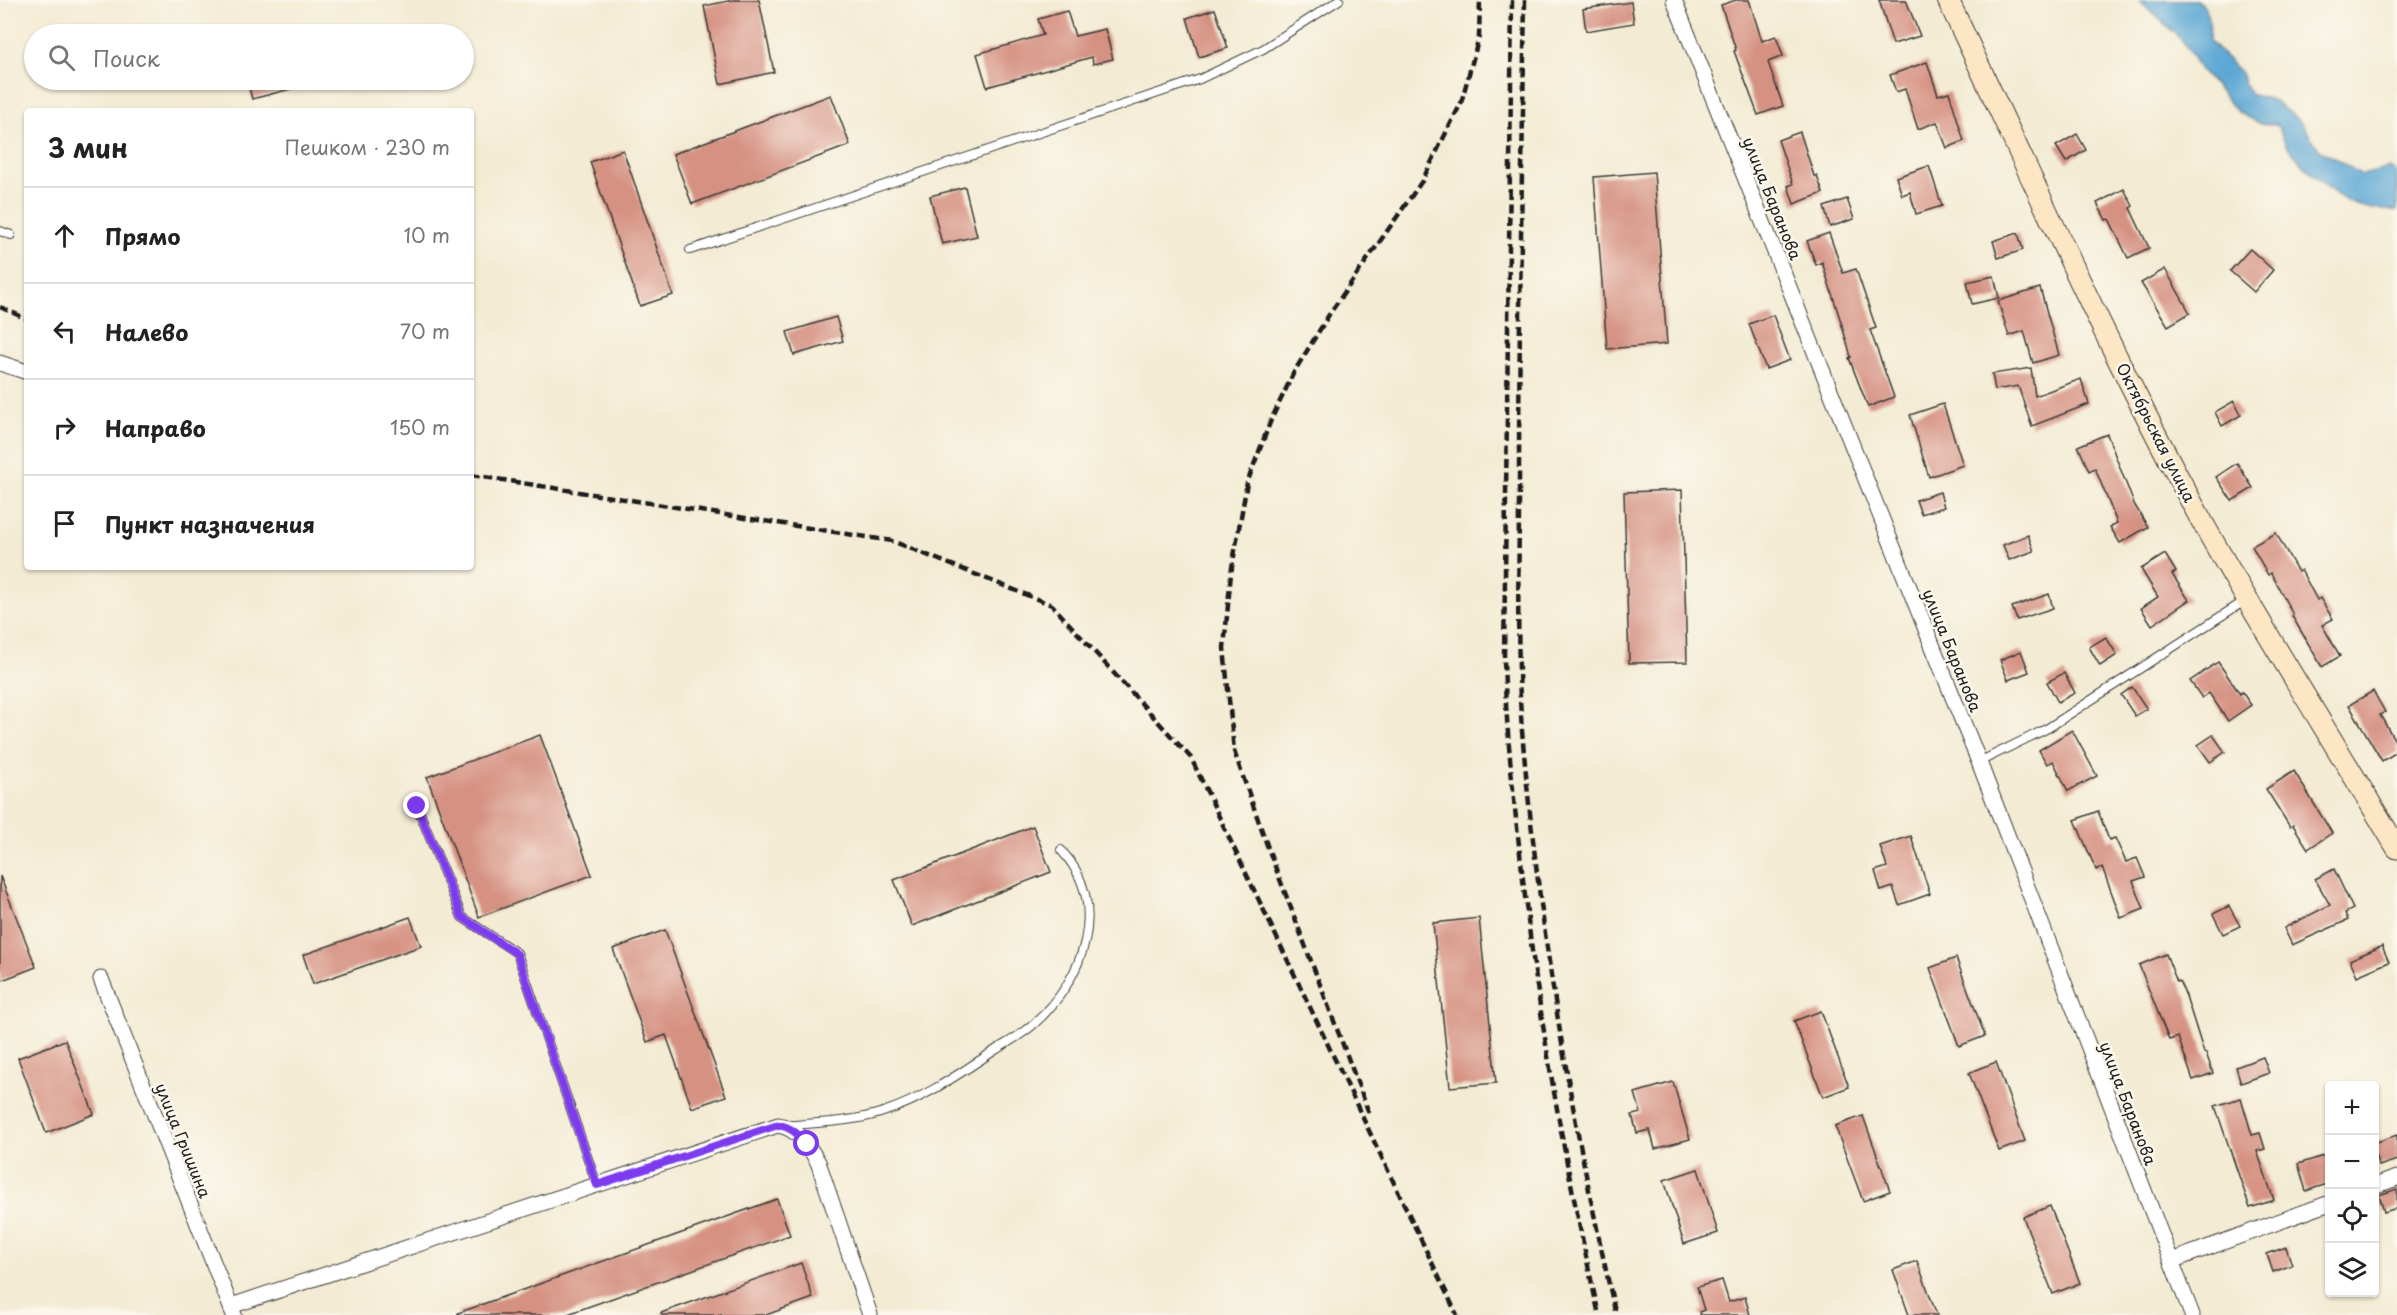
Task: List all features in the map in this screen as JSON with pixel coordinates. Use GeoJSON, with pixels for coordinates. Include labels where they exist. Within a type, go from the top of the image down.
{"type":"FeatureCollection","features":[{"type":"Feature","properties":{"kind":"street","name":"улица Баранова"},"geometry":{"type":"LineString","coordinates":[[1674,0],[1978,762],[2192,1315]]}},
{"type":"Feature","properties":{"kind":"street","name":"Октябрьская улица"},"geometry":{"type":"LineString","coordinates":[[1948,0],[2134,390],[2204,523],[2247,599],[2397,848]]}},
{"type":"Feature","properties":{"kind":"street"},"geometry":{"type":"LineString","coordinates":[[0,363],[24,371]]}},
{"type":"Feature","properties":{"kind":"street","name":"улица Гришина"},"geometry":{"type":"LineString","coordinates":[[101,979],[232,1311]]}},
{"type":"Feature","properties":{"kind":"street"},"geometry":{"type":"LineString","coordinates":[[232,1311],[778,1125],[786,1126],[796,1132],[818,1162],[870,1315]]}},
{"type":"Feature","properties":{"kind":"street"},"geometry":{"type":"LineString","coordinates":[[2379,1184],[2397,1178]]}},
{"type":"Feature","properties":{"kind":"street"},"geometry":{"type":"LineString","coordinates":[[2171,1261],[2325,1205]]}},
{"type":"Feature","properties":{"kind":"lane"},"geometry":{"type":"LineString","coordinates":[[690,250],[1200,79],[1263,49],[1338,0]]}},
{"type":"Feature","properties":{"kind":"lane"},"geometry":{"type":"LineString","coordinates":[[0,231],[11,235]]}},
{"type":"Feature","properties":{"kind":"lane"},"geometry":{"type":"LineString","coordinates":[[1978,762],[2048,728],[2247,599]]}},
{"type":"Feature","properties":{"kind":"lane"},"geometry":{"type":"LineString","coordinates":[[417,806],[462,917],[517,954],[597,1185]]}},
{"type":"Feature","properties":{"kind":"lane"},"geometry":{"type":"LineString","coordinates":[[786,1126],[886,1111],[942,1083],[1035,1024],[1060,996],[1078,964],[1088,932],[1087,908],[1080,879],[1072,862],[1061,850]]}},
{"type":"Feature","properties":{"kind":"water"},"geometry":{"type":"Polygon","coordinates":[[[2139,0],[2196,0],[2201,4],[2209,18],[2209,41],[2241,73],[2251,95],[2270,99],[2300,121],[2319,149],[2362,175],[2390,168],[2397,173],[2397,210],[2374,209],[2351,203],[2325,185],[2290,149],[2277,125],[2259,123],[2238,112],[2200,69],[2182,40],[2139,0]]]}},
{"type":"Feature","properties":{"kind":"building"},"geometry":{"type":"Polygon","coordinates":[[[733,0],[759,0],[774,72],[720,84],[704,6],[733,0]]]}},
{"type":"Feature","properties":{"kind":"building"},"geometry":{"type":"Polygon","coordinates":[[[1736,0],[1749,0],[1762,41],[1776,36],[1783,56],[1768,62],[1783,106],[1758,115],[1734,51],[1736,50],[1721,5],[1736,0]]]}},
{"type":"Feature","properties":{"kind":"building"},"geometry":{"type":"Polygon","coordinates":[[[1879,0],[1906,0],[1920,36],[1893,44],[1879,0]]]}},
{"type":"Feature","properties":{"kind":"building"},"geometry":{"type":"Polygon","coordinates":[[[1631,2],[1634,23],[1586,31],[1583,9],[1631,2]]]}},
{"type":"Feature","properties":{"kind":"building"},"geometry":{"type":"Polygon","coordinates":[[[1215,9],[1228,48],[1199,57],[1187,18],[1215,9]]]}},
{"type":"Feature","properties":{"kind":"building"},"geometry":{"type":"Polygon","coordinates":[[[1067,11],[1075,36],[1105,29],[1113,59],[1093,64],[1092,57],[987,87],[977,54],[1043,35],[1038,19],[1067,11]]]}},
{"type":"Feature","properties":{"kind":"building"},"geometry":{"type":"Polygon","coordinates":[[[1927,62],[1938,95],[1949,92],[1964,141],[1947,148],[1937,122],[1918,129],[1905,89],[1896,92],[1890,75],[1927,62]]]}},
{"type":"Feature","properties":{"kind":"building"},"geometry":{"type":"Polygon","coordinates":[[[250,90],[287,90],[252,99],[250,90]]]}},
{"type":"Feature","properties":{"kind":"building"},"geometry":{"type":"Polygon","coordinates":[[[831,95],[850,145],[692,204],[673,154],[831,95]]]}},
{"type":"Feature","properties":{"kind":"building"},"geometry":{"type":"Polygon","coordinates":[[[1800,132],[1814,176],[1817,176],[1823,193],[1794,204],[1788,186],[1793,184],[1778,140],[1800,132]]]}},
{"type":"Feature","properties":{"kind":"building"},"geometry":{"type":"Polygon","coordinates":[[[2077,134],[2086,150],[2066,162],[2056,146],[2077,134]]]}},
{"type":"Feature","properties":{"kind":"building"},"geometry":{"type":"Polygon","coordinates":[[[623,150],[673,295],[640,306],[590,162],[623,150]]]}},
{"type":"Feature","properties":{"kind":"building"},"geometry":{"type":"Polygon","coordinates":[[[1929,166],[1942,206],[1916,214],[1910,192],[1902,195],[1896,177],[1929,166]]]}},
{"type":"Feature","properties":{"kind":"building"},"geometry":{"type":"Polygon","coordinates":[[[1654,172],[1667,344],[1607,349],[1594,177],[1654,172]]]}},
{"type":"Feature","properties":{"kind":"building"},"geometry":{"type":"Polygon","coordinates":[[[965,187],[977,236],[942,244],[930,196],[965,187]]]}},
{"type":"Feature","properties":{"kind":"building"},"geometry":{"type":"Polygon","coordinates":[[[2124,189],[2133,206],[2130,208],[2149,248],[2128,258],[2109,219],[2106,220],[2097,203],[2124,189]]]}},
{"type":"Feature","properties":{"kind":"building"},"geometry":{"type":"Polygon","coordinates":[[[1847,199],[1854,219],[1830,227],[1824,207],[1847,199]]]}},
{"type":"Feature","properties":{"kind":"building"},"geometry":{"type":"Polygon","coordinates":[[[1829,233],[1843,273],[1856,269],[1876,328],[1870,330],[1894,397],[1868,407],[1849,358],[1851,357],[1822,262],[1816,265],[1807,241],[1829,233]]]}},
{"type":"Feature","properties":{"kind":"building"},"geometry":{"type":"Polygon","coordinates":[[[2018,233],[2023,250],[1998,258],[1993,241],[2018,233]]]}},
{"type":"Feature","properties":{"kind":"building"},"geometry":{"type":"Polygon","coordinates":[[[2250,249],[2273,270],[2254,292],[2230,271],[2250,249]]]}},
{"type":"Feature","properties":{"kind":"building"},"geometry":{"type":"Polygon","coordinates":[[[2165,269],[2190,313],[2168,326],[2141,283],[2165,269]]]}},
{"type":"Feature","properties":{"kind":"building"},"geometry":{"type":"Polygon","coordinates":[[[1994,276],[1999,298],[1972,304],[1967,282],[1994,276]]]}},
{"type":"Feature","properties":{"kind":"building"},"geometry":{"type":"Polygon","coordinates":[[[2040,288],[2059,355],[2033,363],[2024,331],[2009,336],[1998,301],[2040,288]]]}},
{"type":"Feature","properties":{"kind":"building"},"geometry":{"type":"Polygon","coordinates":[[[1773,315],[1790,360],[1766,369],[1749,324],[1773,315]]]}},
{"type":"Feature","properties":{"kind":"building"},"geometry":{"type":"Polygon","coordinates":[[[836,317],[843,341],[794,355],[787,332],[836,317]]]}},
{"type":"Feature","properties":{"kind":"building"},"geometry":{"type":"Polygon","coordinates":[[[2031,368],[2035,396],[2081,379],[2089,404],[2032,426],[2018,386],[1995,390],[1992,374],[2031,368]]]}},
{"type":"Feature","properties":{"kind":"building"},"geometry":{"type":"Polygon","coordinates":[[[2234,401],[2241,415],[2222,426],[2215,412],[2234,401]]]}},
{"type":"Feature","properties":{"kind":"building"},"geometry":{"type":"Polygon","coordinates":[[[1943,404],[1963,465],[1929,477],[1910,415],[1943,404]]]}},
{"type":"Feature","properties":{"kind":"building"},"geometry":{"type":"Polygon","coordinates":[[[2107,434],[2134,504],[2148,527],[2120,543],[2110,527],[2117,523],[2095,468],[2089,471],[2078,446],[2107,434]]]}},
{"type":"Feature","properties":{"kind":"building"},"geometry":{"type":"Polygon","coordinates":[[[2237,463],[2253,488],[2232,501],[2216,477],[2237,463]]]}},
{"type":"Feature","properties":{"kind":"building"},"geometry":{"type":"Polygon","coordinates":[[[1682,490],[1687,662],[1629,663],[1624,492],[1682,490]]]}},
{"type":"Feature","properties":{"kind":"building"},"geometry":{"type":"Polygon","coordinates":[[[1940,492],[1944,507],[1921,514],[1916,500],[1940,492]]]}},
{"type":"Feature","properties":{"kind":"building"},"geometry":{"type":"Polygon","coordinates":[[[2276,533],[2298,572],[2301,570],[2317,600],[2320,598],[2333,619],[2322,625],[2340,656],[2322,667],[2292,616],[2271,573],[2268,575],[2252,546],[2276,533]]]}},
{"type":"Feature","properties":{"kind":"building"},"geometry":{"type":"Polygon","coordinates":[[[2028,535],[2034,551],[2009,560],[2003,545],[2028,535]]]}},
{"type":"Feature","properties":{"kind":"building"},"geometry":{"type":"Polygon","coordinates":[[[2165,554],[2176,572],[2172,574],[2189,600],[2152,625],[2141,608],[2158,597],[2141,569],[2165,554]]]}},
{"type":"Feature","properties":{"kind":"building"},"geometry":{"type":"Polygon","coordinates":[[[2049,594],[2053,608],[2017,620],[2012,607],[2049,594]]]}},
{"type":"Feature","properties":{"kind":"building"},"geometry":{"type":"Polygon","coordinates":[[[2106,637],[2117,655],[2100,666],[2089,647],[2106,637]]]}},
{"type":"Feature","properties":{"kind":"building"},"geometry":{"type":"Polygon","coordinates":[[[2021,651],[2029,672],[2008,680],[2000,660],[2021,651]]]}},
{"type":"Feature","properties":{"kind":"building"},"geometry":{"type":"Polygon","coordinates":[[[2218,662],[2240,694],[2242,692],[2251,705],[2228,721],[2209,693],[2202,698],[2190,681],[2218,662]]]}},
{"type":"Feature","properties":{"kind":"building"},"geometry":{"type":"Polygon","coordinates":[[[2064,673],[2075,693],[2058,702],[2047,682],[2064,673]]]}},
{"type":"Feature","properties":{"kind":"building"},"geometry":{"type":"Polygon","coordinates":[[[2132,687],[2147,709],[2135,716],[2121,695],[2132,687]]]}},
{"type":"Feature","properties":{"kind":"building"},"geometry":{"type":"Polygon","coordinates":[[[2373,691],[2385,712],[2380,715],[2397,744],[2397,752],[2382,761],[2349,705],[2373,691]]]}},
{"type":"Feature","properties":{"kind":"building"},"geometry":{"type":"Polygon","coordinates":[[[2072,730],[2097,776],[2068,791],[2053,761],[2047,764],[2039,750],[2072,730]]]}},
{"type":"Feature","properties":{"kind":"building"},"geometry":{"type":"Polygon","coordinates":[[[540,735],[592,875],[479,917],[427,777],[540,735]]]}},
{"type":"Feature","properties":{"kind":"building"},"geometry":{"type":"Polygon","coordinates":[[[2213,735],[2225,752],[2210,762],[2198,745],[2213,735]]]}},
{"type":"Feature","properties":{"kind":"building"},"geometry":{"type":"Polygon","coordinates":[[[2294,771],[2332,833],[2308,849],[2293,825],[2290,827],[2266,789],[2294,771]]]}},
{"type":"Feature","properties":{"kind":"building"},"geometry":{"type":"Polygon","coordinates":[[[2098,811],[2109,840],[2115,838],[2126,862],[2137,858],[2145,877],[2133,881],[2144,909],[2121,918],[2102,867],[2096,870],[2075,820],[2098,811]]]}},
{"type":"Feature","properties":{"kind":"building"},"geometry":{"type":"Polygon","coordinates":[[[1033,826],[1051,872],[912,926],[894,880],[1033,826]]]}},
{"type":"Feature","properties":{"kind":"building"},"geometry":{"type":"Polygon","coordinates":[[[1911,836],[1930,894],[1899,905],[1893,887],[1881,891],[1875,871],[1887,867],[1880,846],[1911,836]]]}},
{"type":"Feature","properties":{"kind":"building"},"geometry":{"type":"Polygon","coordinates":[[[2334,869],[2353,909],[2345,913],[2348,920],[2292,945],[2284,928],[2330,905],[2315,879],[2334,869]]]}},
{"type":"Feature","properties":{"kind":"building"},"geometry":{"type":"Polygon","coordinates":[[[0,876],[36,967],[0,981],[0,876]]]}},
{"type":"Feature","properties":{"kind":"building"},"geometry":{"type":"Polygon","coordinates":[[[2229,906],[2240,926],[2223,934],[2213,914],[2229,906]]]}},
{"type":"Feature","properties":{"kind":"building"},"geometry":{"type":"Polygon","coordinates":[[[410,917],[421,946],[313,984],[303,955],[410,917]]]}},
{"type":"Feature","properties":{"kind":"building"},"geometry":{"type":"Polygon","coordinates":[[[1479,918],[1496,1083],[1450,1087],[1433,923],[1479,918]]]}},
{"type":"Feature","properties":{"kind":"building"},"geometry":{"type":"Polygon","coordinates":[[[665,930],[726,1096],[692,1108],[666,1035],[647,1042],[613,949],[665,930]]]}},
{"type":"Feature","properties":{"kind":"building"},"geometry":{"type":"Polygon","coordinates":[[[2382,946],[2389,962],[2357,976],[2350,960],[2382,946]]]}},
{"type":"Feature","properties":{"kind":"building"},"geometry":{"type":"Polygon","coordinates":[[[2166,954],[2177,982],[2179,981],[2186,996],[2204,1053],[2206,1053],[2213,1073],[2193,1080],[2178,1037],[2169,1040],[2139,965],[2166,954]]]}},
{"type":"Feature","properties":{"kind":"building"},"geometry":{"type":"Polygon","coordinates":[[[1956,958],[1985,1036],[1959,1046],[1930,968],[1956,958]]]}},
{"type":"Feature","properties":{"kind":"building"},"geometry":{"type":"Polygon","coordinates":[[[1821,1011],[1849,1087],[1823,1097],[1794,1021],[1821,1011]]]}},
{"type":"Feature","properties":{"kind":"building"},"geometry":{"type":"Polygon","coordinates":[[[65,1040],[94,1114],[46,1133],[18,1058],[65,1040]]]}},
{"type":"Feature","properties":{"kind":"building"},"geometry":{"type":"Polygon","coordinates":[[[2263,1057],[2269,1073],[2241,1083],[2236,1067],[2263,1057]]]}},
{"type":"Feature","properties":{"kind":"building"},"geometry":{"type":"Polygon","coordinates":[[[1996,1062],[2025,1141],[1999,1151],[1969,1073],[1996,1062]]]}},
{"type":"Feature","properties":{"kind":"building"},"geometry":{"type":"Polygon","coordinates":[[[1673,1082],[1690,1139],[1655,1149],[1650,1130],[1637,1133],[1632,1115],[1641,1113],[1635,1093],[1673,1082]]]}},
{"type":"Feature","properties":{"kind":"building"},"geometry":{"type":"Polygon","coordinates":[[[2241,1098],[2252,1135],[2260,1133],[2265,1149],[2257,1151],[2274,1200],[2250,1208],[2215,1106],[2241,1098]]]}},
{"type":"Feature","properties":{"kind":"building"},"geometry":{"type":"Polygon","coordinates":[[[1863,1116],[1890,1191],[1863,1201],[1835,1126],[1863,1116]]]}},
{"type":"Feature","properties":{"kind":"building"},"geometry":{"type":"Polygon","coordinates":[[[2397,1135],[2397,1160],[2379,1166],[2379,1141],[2397,1135]]]}},
{"type":"Feature","properties":{"kind":"building"},"geometry":{"type":"Polygon","coordinates":[[[2325,1156],[2325,1185],[2306,1191],[2298,1164],[2325,1156]]]}},
{"type":"Feature","properties":{"kind":"building"},"geometry":{"type":"Polygon","coordinates":[[[1698,1169],[1718,1233],[1684,1244],[1664,1180],[1698,1169]]]}},
{"type":"Feature","properties":{"kind":"building"},"geometry":{"type":"Polygon","coordinates":[[[2397,1189],[2397,1208],[2384,1212],[2379,1195],[2397,1189]]]}},
{"type":"Feature","properties":{"kind":"building"},"geometry":{"type":"Polygon","coordinates":[[[777,1199],[790,1235],[565,1315],[458,1315],[458,1313],[777,1199]]]}},
{"type":"Feature","properties":{"kind":"building"},"geometry":{"type":"Polygon","coordinates":[[[2050,1206],[2080,1283],[2053,1294],[2023,1217],[2050,1206]]]}},
{"type":"Feature","properties":{"kind":"building"},"geometry":{"type":"Polygon","coordinates":[[[2286,1247],[2292,1265],[2273,1272],[2267,1254],[2286,1247]]]}},
{"type":"Feature","properties":{"kind":"building"},"geometry":{"type":"Polygon","coordinates":[[[1917,1261],[1937,1315],[1909,1315],[1893,1270],[1917,1261]]]}},
{"type":"Feature","properties":{"kind":"building"},"geometry":{"type":"Polygon","coordinates":[[[801,1263],[813,1298],[766,1315],[662,1315],[661,1313],[801,1263]]]}},
{"type":"Feature","properties":{"kind":"building"},"geometry":{"type":"Polygon","coordinates":[[[1722,1280],[1729,1302],[1745,1297],[1750,1315],[1700,1315],[1699,1312],[1704,1310],[1697,1287],[1722,1280]]]}},
{"type":"Feature","properties":{"kind":"railway"},"geometry":{"type":"LineString","coordinates":[[1369,1113],[1268,848],[1234,751],[1224,648],[1231,573],[1247,483],[1271,420],[1294,372],[1330,313],[1422,181],[1461,103],[1479,37],[1480,0]]}},
{"type":"Feature","properties":{"kind":"railway"},"geometry":{"type":"LineString","coordinates":[[1512,0],[1504,659],[1506,710],[1521,862],[1544,1033],[1575,1203],[1599,1315]]}},
{"type":"Feature","properties":{"kind":"railway"},"geometry":{"type":"LineString","coordinates":[[1525,0],[1518,582],[1522,731],[1538,878],[1559,1025],[1585,1170],[1616,1315]]}},
{"type":"Feature","properties":{"kind":"railway"},"geometry":{"type":"LineString","coordinates":[[0,307],[24,318]]}},
{"type":"Feature","properties":{"kind":"railway"},"geometry":{"type":"LineString","coordinates":[[474,475],[892,541],[1052,605],[1191,758],[1457,1315]]}},
{"type":"Feature","properties":{"kind":"route"},"geometry":{"type":"LineString","coordinates":[[417,806],[462,917],[517,954],[597,1185],[778,1125],[786,1126],[796,1132],[807,1144]]}}]}
